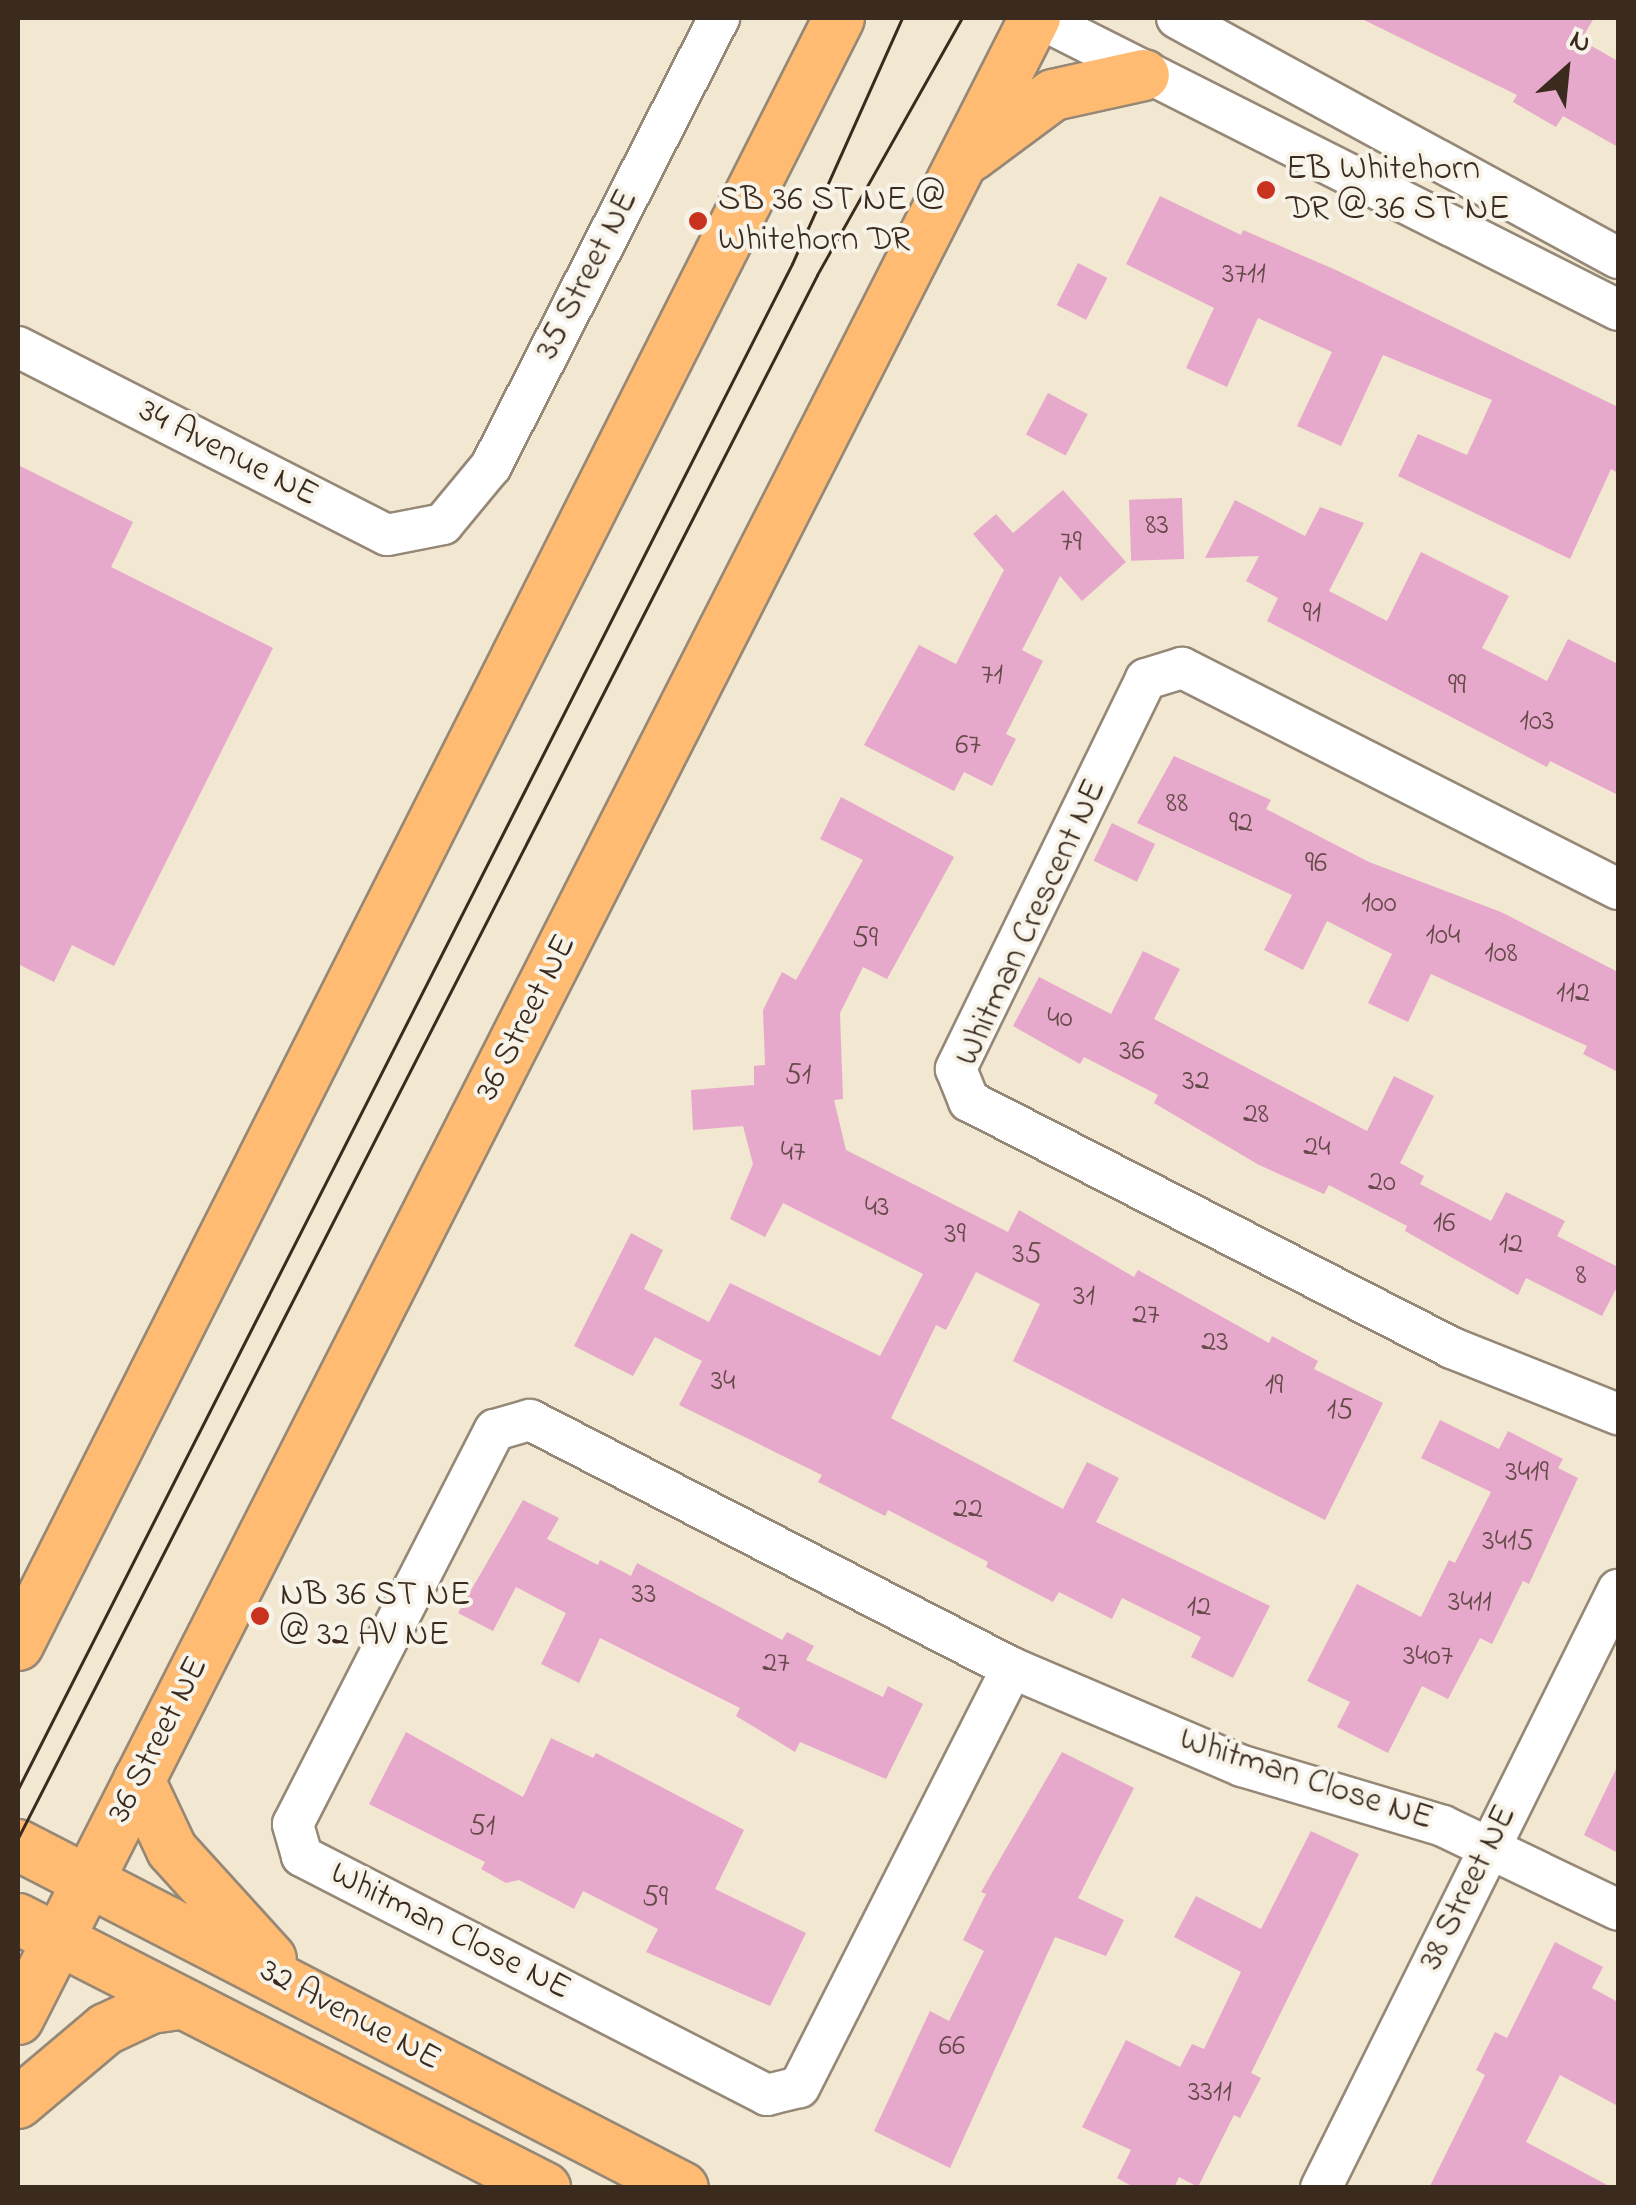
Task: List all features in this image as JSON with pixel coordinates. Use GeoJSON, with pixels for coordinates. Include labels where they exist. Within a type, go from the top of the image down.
{"type":"FeatureCollection","features":[{"type":"Feature","properties":{"kind":"main road"},"geometry":{"type":"LineString","coordinates":[[18,1644],[839,18]]}},
{"type":"Feature","properties":{"kind":"main road","name":"36 Street NE"},"geometry":{"type":"LineString","coordinates":[[18,2019],[38,1930],[88,1880],[1037,18]]}},
{"type":"Feature","properties":{"kind":"main road"},"geometry":{"type":"LineString","coordinates":[[963,162],[1053,95],[1144,75]]}},
{"type":"Feature","properties":{"kind":"main road"},"geometry":{"type":"LineString","coordinates":[[140,1780],[191,1875],[301,1990]]}},
{"type":"Feature","properties":{"kind":"main road","name":"32 Avenue NE"},"geometry":{"type":"LineString","coordinates":[[18,1845],[684,2188]]}},
{"type":"Feature","properties":{"kind":"main road","name":"32 Avenue NE"},"geometry":{"type":"LineString","coordinates":[[38,1930],[544,2188]]}},
{"type":"Feature","properties":{"kind":"main road"},"geometry":{"type":"LineString","coordinates":[[18,2103],[106,2030],[152,2008],[181,2004]]}},
{"type":"Feature","properties":{"kind":"street","name":"35 Street NE"},"geometry":{"type":"LineString","coordinates":[[443,524],[491,466],[720,18]]}},
{"type":"Feature","properties":{"kind":"street"},"geometry":{"type":"LineString","coordinates":[[1037,18],[1618,310]]}},
{"type":"Feature","properties":{"kind":"street"},"geometry":{"type":"LineString","coordinates":[[1176,18],[1618,258]]}},
{"type":"Feature","properties":{"kind":"street","name":"34 Avenue NE"},"geometry":{"type":"LineString","coordinates":[[18,347],[387,535],[443,524]]}},
{"type":"Feature","properties":{"kind":"street","name":"Whitman Crescent NE"},"geometry":{"type":"LineString","coordinates":[[1618,889],[1182,668],[1146,679],[956,1070],[969,1101],[1452,1348],[1618,1414]]}},
{"type":"Feature","properties":{"kind":"street","name":"Whitman Close NE"},"geometry":{"type":"LineString","coordinates":[[1012,1668],[798,2087],[767,2095],[302,1856],[293,1824],[496,1430],[530,1420],[1012,1668],[1242,1766],[1490,1845],[1618,1910]]}},
{"type":"Feature","properties":{"kind":"street","name":"38 Street NE"},"geometry":{"type":"LineString","coordinates":[[1321,2188],[1618,1590]]}},
{"type":"Feature","properties":{"kind":"building"},"geometry":{"type":"Polygon","coordinates":[[[1360,18],[1594,18],[1581,40],[1618,61],[1618,147],[1563,116],[1556,127],[1513,102],[1517,95],[1360,18]]]}},
{"type":"Feature","properties":{"kind":"building"},"geometry":{"type":"Polygon","coordinates":[[[1160,196],[1241,235],[1243,230],[1336,270],[1618,407],[1618,473],[1611,469],[1570,559],[1398,476],[1418,434],[1467,455],[1492,400],[1383,355],[1341,446],[1297,426],[1332,352],[1258,318],[1227,387],[1186,368],[1214,308],[1126,264],[1160,196]]]}},
{"type":"Feature","properties":{"kind":"building"},"geometry":{"type":"Polygon","coordinates":[[[1078,263],[1107,278],[1086,320],[1057,305],[1078,263]]]}},
{"type":"Feature","properties":{"kind":"building"},"geometry":{"type":"Polygon","coordinates":[[[1048,393],[1088,414],[1066,456],[1026,434],[1048,393]]]}},
{"type":"Feature","properties":{"kind":"building"},"geometry":{"type":"Polygon","coordinates":[[[18,465],[133,522],[111,567],[273,648],[114,966],[72,945],[54,982],[18,964],[18,465]]]}},
{"type":"Feature","properties":{"kind":"building"},"geometry":{"type":"Polygon","coordinates":[[[1063,490],[1126,562],[1082,601],[1060,576],[1022,650],[1043,661],[1006,734],[1016,739],[992,786],[964,772],[954,791],[864,745],[919,645],[956,664],[1004,570],[973,534],[996,514],[1013,533],[1063,490]]]}},
{"type":"Feature","properties":{"kind":"building"},"geometry":{"type":"Polygon","coordinates":[[[1182,498],[1184,559],[1131,561],[1129,500],[1182,498]]]}},
{"type":"Feature","properties":{"kind":"building"},"geometry":{"type":"Polygon","coordinates":[[[1235,500],[1305,536],[1320,507],[1364,523],[1329,591],[1387,621],[1421,552],[1509,596],[1482,648],[1547,681],[1568,639],[1618,664],[1618,795],[1550,761],[1547,767],[1267,621],[1278,598],[1246,581],[1259,556],[1205,558],[1235,500]]]}},
{"type":"Feature","properties":{"kind":"building"},"geometry":{"type":"Polygon","coordinates":[[[1174,756],[1271,800],[1266,809],[1369,862],[1501,912],[1618,972],[1618,1072],[1583,1054],[1587,1046],[1431,974],[1408,1022],[1368,1003],[1392,954],[1327,921],[1303,970],[1264,950],[1292,895],[1137,823],[1174,756]]]}},
{"type":"Feature","properties":{"kind":"building"},"geometry":{"type":"Polygon","coordinates":[[[841,797],[954,857],[887,979],[863,967],[840,1013],[843,1099],[834,1100],[846,1150],[1008,1232],[1019,1210],[1134,1277],[1138,1270],[1269,1343],[1272,1336],[1318,1361],[1314,1369],[1383,1403],[1325,1520],[1013,1361],[1040,1304],[976,1272],[946,1330],[936,1325],[891,1418],[1063,1509],[1087,1462],[1119,1478],[1096,1522],[1270,1606],[1233,1678],[1191,1657],[1201,1637],[1122,1598],[1112,1619],[1059,1592],[1053,1602],[986,1567],[988,1562],[888,1510],[885,1516],[818,1482],[822,1475],[679,1405],[702,1361],[655,1337],[633,1376],[574,1346],[631,1233],[663,1250],[644,1289],[709,1322],[730,1283],[880,1356],[923,1274],[783,1203],[765,1237],[730,1219],[753,1164],[743,1126],[693,1130],[691,1090],[754,1085],[754,1066],[765,1065],[763,1010],[782,972],[796,980],[863,860],[820,839],[841,797]]]}},
{"type":"Feature","properties":{"kind":"building"},"geometry":{"type":"Polygon","coordinates":[[[1112,823],[1155,844],[1137,882],[1094,861],[1112,823]]]}},
{"type":"Feature","properties":{"kind":"building"},"geometry":{"type":"Polygon","coordinates":[[[1143,951],[1180,969],[1154,1019],[1367,1131],[1394,1076],[1434,1096],[1400,1163],[1424,1176],[1420,1184],[1491,1221],[1506,1192],[1565,1221],[1557,1236],[1618,1267],[1618,1285],[1602,1316],[1526,1278],[1518,1295],[1405,1231],[1407,1226],[1329,1185],[1324,1194],[1259,1165],[1154,1103],[1158,1095],[1084,1057],[1080,1064],[1013,1026],[1039,977],[1111,1014],[1143,951]]]}},
{"type":"Feature","properties":{"kind":"building"},"geometry":{"type":"Polygon","coordinates":[[[1440,1420],[1499,1449],[1508,1431],[1563,1459],[1558,1468],[1578,1478],[1529,1584],[1523,1581],[1492,1644],[1480,1638],[1448,1699],[1422,1686],[1388,1753],[1337,1727],[1350,1702],[1307,1681],[1357,1584],[1421,1617],[1449,1560],[1455,1563],[1491,1492],[1421,1458],[1440,1420]]]}},
{"type":"Feature","properties":{"kind":"building"},"geometry":{"type":"Polygon","coordinates":[[[523,1500],[559,1518],[547,1539],[598,1565],[600,1560],[631,1576],[637,1563],[782,1640],[787,1632],[814,1646],[806,1660],[883,1697],[888,1686],[923,1704],[886,1779],[800,1742],[795,1752],[736,1716],[740,1708],[600,1638],[579,1683],[541,1664],[566,1613],[516,1587],[493,1631],[458,1613],[523,1500]]]}},
{"type":"Feature","properties":{"kind":"building"},"geometry":{"type":"Polygon","coordinates":[[[406,1732],[523,1797],[551,1738],[593,1758],[596,1753],[744,1830],[715,1889],[806,1933],[770,2006],[646,1952],[658,1929],[583,1891],[574,1909],[519,1880],[506,1883],[481,1869],[485,1862],[369,1804],[406,1732]]]}},
{"type":"Feature","properties":{"kind":"building"},"geometry":{"type":"Polygon","coordinates":[[[1062,1752],[1134,1788],[1078,1898],[1124,1920],[1106,1956],[1055,1937],[950,2168],[874,2131],[930,2011],[949,2021],[984,1951],[963,1940],[986,1894],[981,1892],[1062,1752]]]}},
{"type":"Feature","properties":{"kind":"building"},"geometry":{"type":"Polygon","coordinates":[[[1618,1765],[1618,1853],[1584,1835],[1618,1765]]]}},
{"type":"Feature","properties":{"kind":"building"},"geometry":{"type":"Polygon","coordinates":[[[1311,1831],[1359,1854],[1251,2073],[1261,2078],[1240,2118],[1234,2115],[1198,2187],[1179,2177],[1174,2188],[1135,2188],[1117,2178],[1131,2150],[1082,2127],[1126,2040],[1180,2067],[1192,2044],[1204,2049],[1241,1972],[1174,1937],[1196,1896],[1261,1929],[1311,1831]]]}},
{"type":"Feature","properties":{"kind":"building"},"geometry":{"type":"Polygon","coordinates":[[[1555,1942],[1603,1967],[1592,1988],[1618,2002],[1618,2106],[1560,2075],[1526,2142],[1613,2188],[1429,2188],[1485,2075],[1476,2070],[1495,2032],[1507,2038],[1555,1942]]]}},
{"type":"Feature","properties":{"kind":"tram line"},"geometry":{"type":"LineString","coordinates":[[18,1789],[792,264],[902,18]]}},
{"type":"Feature","properties":{"kind":"tram line"},"geometry":{"type":"LineString","coordinates":[[18,1838],[817,275],[962,18]]}},
{"type":"Feature","properties":{"kind":"place","name":"EB Whitehorn DR @ 36 ST NE"},"geometry":{"type":"Point","coordinates":[1266,190]}},
{"type":"Feature","properties":{"kind":"place","name":"SB 36 ST NE @ Whitehorn DR"},"geometry":{"type":"Point","coordinates":[698,221]}},
{"type":"Feature","properties":{"kind":"place","name":"NB 36 ST NE @ 32 AV NE"},"geometry":{"type":"Point","coordinates":[260,1616]}}]}
